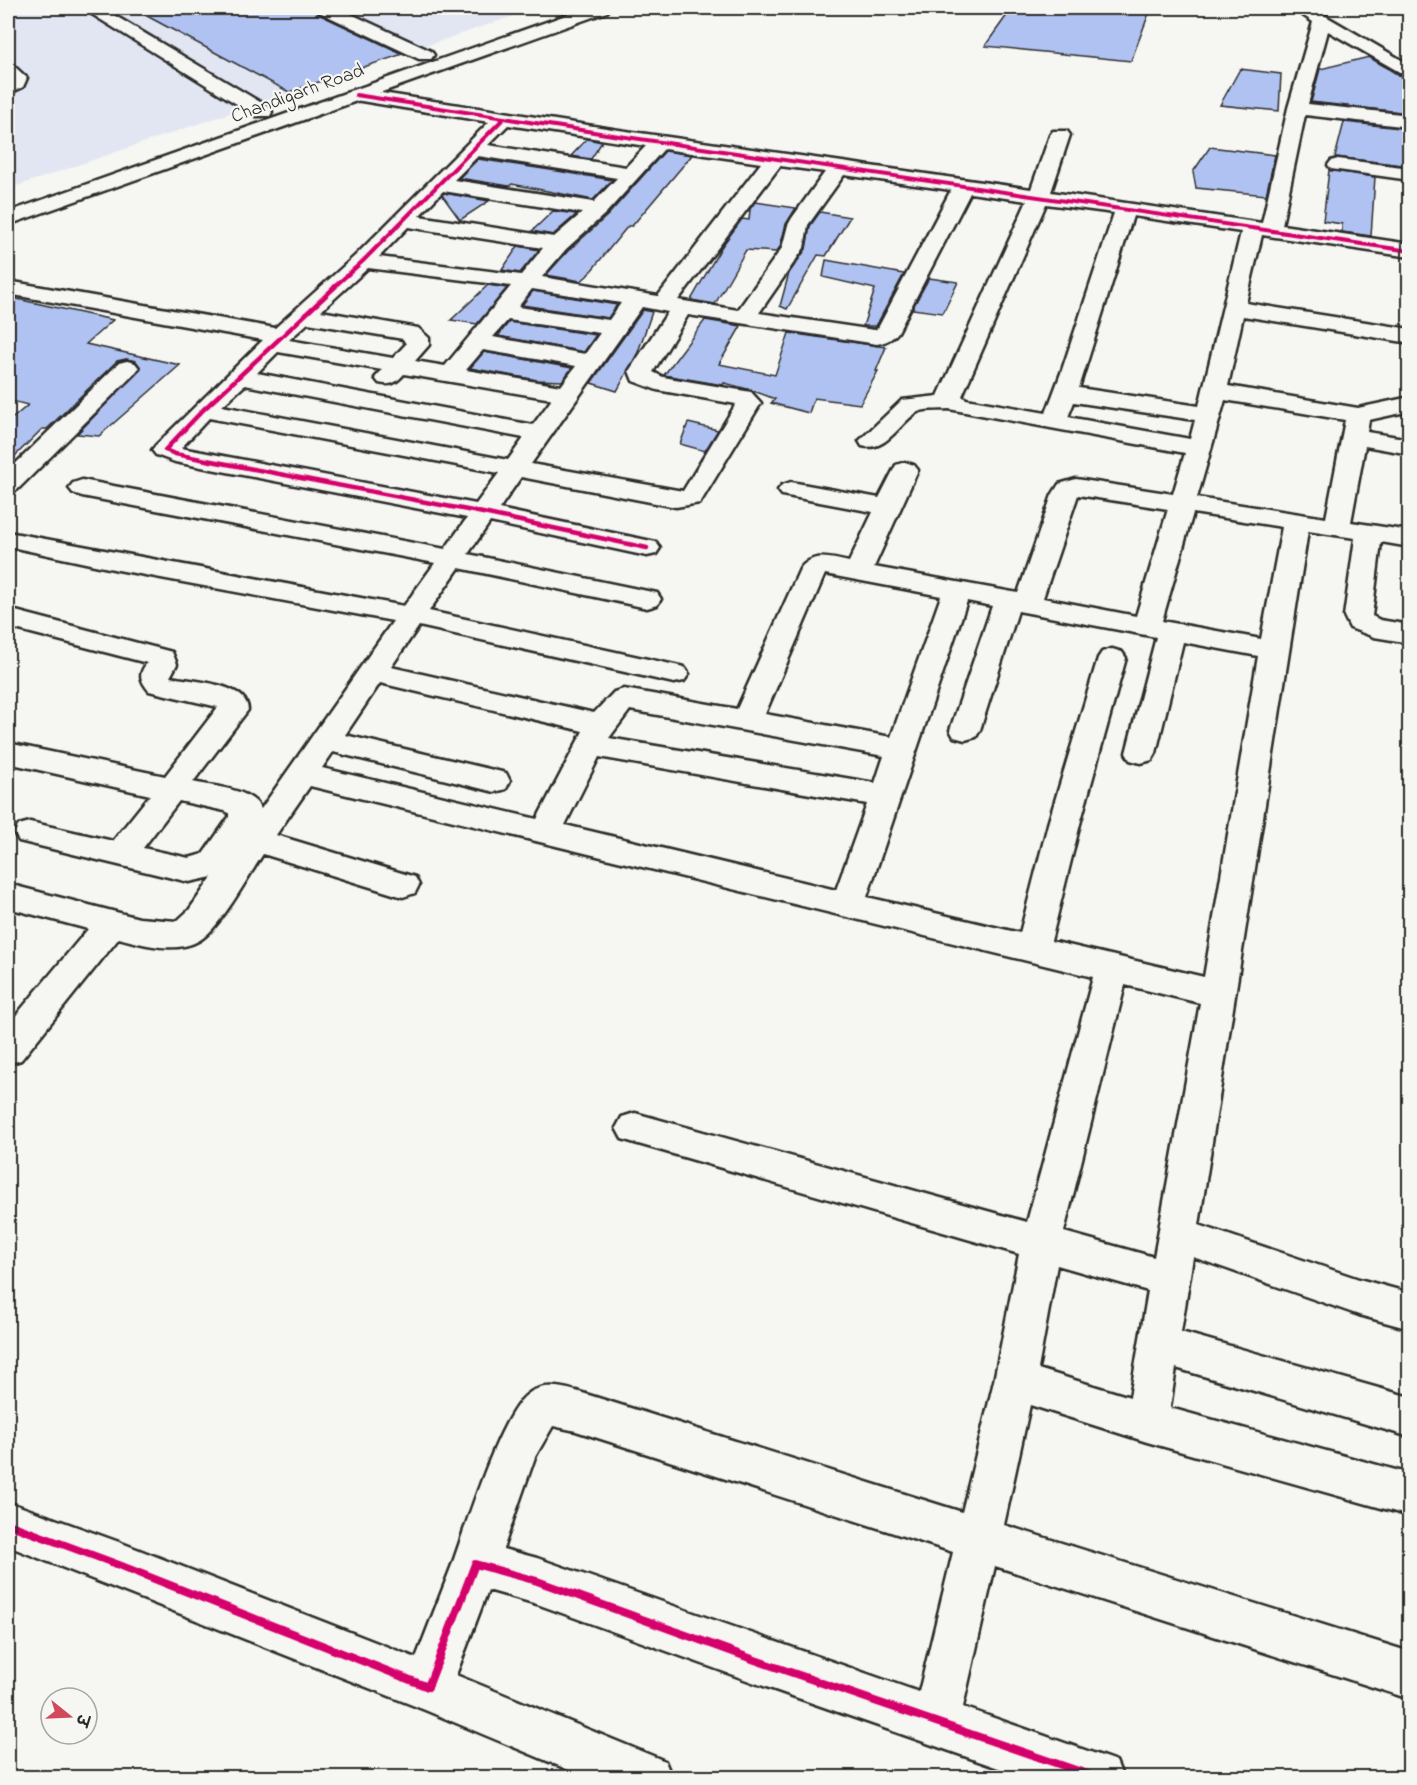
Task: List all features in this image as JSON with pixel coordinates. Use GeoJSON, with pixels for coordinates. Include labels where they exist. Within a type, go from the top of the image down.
{"type":"FeatureCollection","features":[{"type":"Feature","properties":{"kind":"street"},"geometry":{"type":"LineString","coordinates":[[91,8],[263,112]]}},
{"type":"Feature","properties":{"kind":"street"},"geometry":{"type":"LineString","coordinates":[[325,8],[425,55]]}},
{"type":"Feature","properties":{"kind":"street","name":"Chandigarh Road"},"geometry":{"type":"LineString","coordinates":[[8,201],[560,8]]}},
{"type":"Feature","properties":{"kind":"street","name":"Chandigarh Road"},"geometry":{"type":"LineString","coordinates":[[8,219],[601,8]]}},
{"type":"Feature","properties":{"kind":"street"},"geometry":{"type":"LineString","coordinates":[[1301,8],[1410,73]]}},
{"type":"Feature","properties":{"kind":"street"},"geometry":{"type":"LineString","coordinates":[[1141,753],[1160,628],[1185,502],[1209,415],[1234,308],[1262,229],[1322,20]]}},
{"type":"Feature","properties":{"kind":"street"},"geometry":{"type":"LineString","coordinates":[[8,70],[18,78],[16,83],[8,88]]}},
{"type":"Feature","properties":{"kind":"street"},"geometry":{"type":"LineString","coordinates":[[356,95],[773,161],[963,186],[1410,251]]}},
{"type":"Feature","properties":{"kind":"street"},"geometry":{"type":"LineString","coordinates":[[1297,108],[1410,121]]}},
{"type":"Feature","properties":{"kind":"street"},"geometry":{"type":"LineString","coordinates":[[503,119],[363,261],[276,340],[165,450],[647,548]]}},
{"type":"Feature","properties":{"kind":"street"},"geometry":{"type":"LineString","coordinates":[[952,402],[949,393],[1039,197],[1060,135]]}},
{"type":"Feature","properties":{"kind":"street"},"geometry":{"type":"LineString","coordinates":[[450,375],[480,342],[524,283],[558,244],[599,209],[659,143]]}},
{"type":"Feature","properties":{"kind":"street"},"geometry":{"type":"LineString","coordinates":[[473,149],[632,174]]}},
{"type":"Feature","properties":{"kind":"street"},"geometry":{"type":"LineString","coordinates":[[203,410],[517,467],[676,499],[691,498],[749,403],[742,397],[657,383],[641,376],[640,371],[674,305],[773,161]]}},
{"type":"Feature","properties":{"kind":"street"},"geometry":{"type":"LineString","coordinates":[[1338,165],[1410,174]]}},
{"type":"Feature","properties":{"kind":"street"},"geometry":{"type":"LineString","coordinates":[[744,318],[793,248],[798,225],[802,218],[838,169]]}},
{"type":"Feature","properties":{"kind":"street"},"geometry":{"type":"LineString","coordinates":[[437,184],[599,209]]}},
{"type":"Feature","properties":{"kind":"street"},"geometry":{"type":"LineString","coordinates":[[363,261],[570,288],[868,337],[883,336],[963,186]]}},
{"type":"Feature","properties":{"kind":"street"},"geometry":{"type":"LineString","coordinates":[[1054,423],[1125,210]]}},
{"type":"Feature","properties":{"kind":"street"},"geometry":{"type":"LineString","coordinates":[[403,220],[558,244]]}},
{"type":"Feature","properties":{"kind":"street"},"geometry":{"type":"LineString","coordinates":[[8,287],[398,366],[569,395]]}},
{"type":"Feature","properties":{"kind":"street"},"geometry":{"type":"LineString","coordinates":[[8,897],[69,911],[111,924],[165,933],[180,934],[191,930],[201,920],[371,672],[413,616],[451,558],[636,299]]}},
{"type":"Feature","properties":{"kind":"street"},"geometry":{"type":"LineString","coordinates":[[1234,308],[1410,336]]}},
{"type":"Feature","properties":{"kind":"street"},"geometry":{"type":"LineString","coordinates":[[502,312],[615,328]]}},
{"type":"Feature","properties":{"kind":"street"},"geometry":{"type":"LineString","coordinates":[[303,315],[410,333],[418,338],[417,345],[367,401]]}},
{"type":"Feature","properties":{"kind":"street"},"geometry":{"type":"LineString","coordinates":[[480,342],[592,362]]}},
{"type":"Feature","properties":{"kind":"street"},"geometry":{"type":"LineString","coordinates":[[8,485],[127,369]]}},
{"type":"Feature","properties":{"kind":"street"},"geometry":{"type":"LineString","coordinates":[[240,377],[541,434]]}},
{"type":"Feature","properties":{"kind":"street"},"geometry":{"type":"LineString","coordinates":[[1215,391],[1356,426],[1410,447]]}},
{"type":"Feature","properties":{"kind":"street"},"geometry":{"type":"LineString","coordinates":[[1065,393],[1209,415]]}},
{"type":"Feature","properties":{"kind":"street"},"geometry":{"type":"LineString","coordinates":[[871,441],[911,405],[952,402],[1054,423],[1200,448]]}},
{"type":"Feature","properties":{"kind":"street"},"geometry":{"type":"LineString","coordinates":[[1356,426],[1410,404]]}},
{"type":"Feature","properties":{"kind":"street"},"geometry":{"type":"LineString","coordinates":[[1337,527],[1356,426]]}},
{"type":"Feature","properties":{"kind":"street"},"geometry":{"type":"LineString","coordinates":[[860,571],[905,470]]}},
{"type":"Feature","properties":{"kind":"street"},"geometry":{"type":"LineString","coordinates":[[82,488],[451,558],[647,599]]}},
{"type":"Feature","properties":{"kind":"street"},"geometry":{"type":"LineString","coordinates":[[965,730],[1018,601],[1068,489],[1087,488],[1185,502],[1410,539]]}},
{"type":"Feature","properties":{"kind":"street"},"geometry":{"type":"LineString","coordinates":[[791,490],[888,507]]}},
{"type":"Feature","properties":{"kind":"street"},"geometry":{"type":"LineString","coordinates":[[1147,1422],[1272,650],[1298,520]]}},
{"type":"Feature","properties":{"kind":"street"},"geometry":{"type":"LineString","coordinates":[[1368,533],[1362,570],[1358,616],[1360,622],[1374,628],[1410,634]]}},
{"type":"Feature","properties":{"kind":"street"},"geometry":{"type":"LineString","coordinates":[[11,539],[130,564],[413,616],[674,674]]}},
{"type":"Feature","properties":{"kind":"street"},"geometry":{"type":"LineString","coordinates":[[747,721],[814,569],[827,566],[1272,650]]}},
{"type":"Feature","properties":{"kind":"street"},"geometry":{"type":"LineString","coordinates":[[848,904],[957,591]]}},
{"type":"Feature","properties":{"kind":"street"},"geometry":{"type":"LineString","coordinates":[[8,618],[162,658],[163,664],[155,673],[154,679],[159,684],[225,698],[233,703],[233,710],[121,854]]}},
{"type":"Feature","properties":{"kind":"street"},"geometry":{"type":"LineString","coordinates":[[1032,951],[1064,824],[1112,658]]}},
{"type":"Feature","properties":{"kind":"street"},"geometry":{"type":"LineString","coordinates":[[371,672],[596,735],[886,796]]}},
{"type":"Feature","properties":{"kind":"street"},"geometry":{"type":"LineString","coordinates":[[546,832],[611,708],[624,699],[902,749]]}},
{"type":"Feature","properties":{"kind":"street"},"geometry":{"type":"LineString","coordinates":[[324,740],[495,781]]}},
{"type":"Feature","properties":{"kind":"street"},"geometry":{"type":"LineString","coordinates":[[8,753],[234,802],[245,808],[245,818],[214,862],[204,868],[189,870],[30,833]]}},
{"type":"Feature","properties":{"kind":"street"},"geometry":{"type":"LineString","coordinates":[[301,773],[1218,994]]}},
{"type":"Feature","properties":{"kind":"street"},"geometry":{"type":"LineString","coordinates":[[255,840],[403,885]]}},
{"type":"Feature","properties":{"kind":"street"},"geometry":{"type":"LineString","coordinates":[[8,1050],[111,924]]}},
{"type":"Feature","properties":{"kind":"street"},"geometry":{"type":"LineString","coordinates":[[936,1721],[1015,1381],[1041,1244],[1112,969]]}},
{"type":"Feature","properties":{"kind":"street"},"geometry":{"type":"LineString","coordinates":[[635,1128],[1169,1280]]}},
{"type":"Feature","properties":{"kind":"street"},"geometry":{"type":"LineString","coordinates":[[1176,1234],[1359,1298],[1410,1311]]}},
{"type":"Feature","properties":{"kind":"street"},"geometry":{"type":"LineString","coordinates":[[1158,1344],[1410,1417]]}},
{"type":"Feature","properties":{"kind":"street"},"geometry":{"type":"LineString","coordinates":[[1015,1381],[1147,1422],[1410,1495]]}},
{"type":"Feature","properties":{"kind":"street"},"geometry":{"type":"LineString","coordinates":[[428,1687],[521,1436],[535,1413],[542,1407],[576,1412],[1410,1676]]}},
{"type":"Feature","properties":{"kind":"street"},"geometry":{"type":"LineString","coordinates":[[8,1524],[119,1565],[428,1687],[648,1778]]}},
{"type":"Feature","properties":{"kind":"street"},"geometry":{"type":"LineString","coordinates":[[475,1564],[537,1581],[755,1660],[1099,1778]]}},
{"type":"Feature","properties":{"kind":"shaded area"},"geometry":{"type":"Polygon","coordinates":[[[8,8],[537,8],[8,189],[8,8]]]}},
{"type":"Feature","properties":{"kind":"building"},"geometry":{"type":"Polygon","coordinates":[[[132,8],[314,8],[318,14],[403,54],[289,92],[132,8]]]}},
{"type":"Feature","properties":{"kind":"building"},"geometry":{"type":"Polygon","coordinates":[[[1012,8],[1151,8],[1131,61],[985,46],[1012,8]]]}},
{"type":"Feature","properties":{"kind":"building"},"geometry":{"type":"Polygon","coordinates":[[[1369,57],[1410,82],[1410,113],[1311,102],[1320,69],[1369,57]]]}},
{"type":"Feature","properties":{"kind":"building"},"geometry":{"type":"Polygon","coordinates":[[[1240,69],[1281,74],[1279,111],[1220,105],[1240,69]]]}},
{"type":"Feature","properties":{"kind":"building"},"geometry":{"type":"Polygon","coordinates":[[[1344,122],[1410,129],[1410,166],[1335,157],[1344,122]]]}},
{"type":"Feature","properties":{"kind":"building"},"geometry":{"type":"Polygon","coordinates":[[[587,139],[602,142],[591,159],[571,156],[587,139]]]}},
{"type":"Feature","properties":{"kind":"building"},"geometry":{"type":"Polygon","coordinates":[[[1210,147],[1275,155],[1266,195],[1196,188],[1193,172],[1210,147]]]}},
{"type":"Feature","properties":{"kind":"building"},"geometry":{"type":"Polygon","coordinates":[[[665,151],[692,155],[632,226],[628,226],[587,276],[581,281],[546,275],[568,251],[608,215],[665,151]]]}},
{"type":"Feature","properties":{"kind":"building"},"geometry":{"type":"Polygon","coordinates":[[[478,159],[612,180],[593,200],[512,184],[509,186],[459,178],[478,159]]]}},
{"type":"Feature","properties":{"kind":"building"},"geometry":{"type":"Polygon","coordinates":[[[1329,170],[1375,177],[1371,236],[1342,232],[1342,224],[1323,221],[1329,170]]]}},
{"type":"Feature","properties":{"kind":"building"},"geometry":{"type":"Polygon","coordinates":[[[444,193],[489,201],[460,220],[442,195],[444,193]]]}},
{"type":"Feature","properties":{"kind":"building"},"geometry":{"type":"Polygon","coordinates":[[[755,202],[796,208],[786,224],[780,247],[776,252],[746,250],[715,304],[691,300],[722,246],[742,219],[749,220],[750,209],[755,202]]]}},
{"type":"Feature","properties":{"kind":"building"},"geometry":{"type":"Polygon","coordinates":[[[553,211],[577,214],[553,235],[532,231],[553,211]]]}},
{"type":"Feature","properties":{"kind":"building"},"geometry":{"type":"Polygon","coordinates":[[[820,212],[850,217],[826,256],[818,255],[787,309],[780,306],[789,273],[806,249],[810,226],[820,212]]]}},
{"type":"Feature","properties":{"kind":"building"},"geometry":{"type":"Polygon","coordinates":[[[518,246],[539,250],[520,273],[502,270],[518,246]]]}},
{"type":"Feature","properties":{"kind":"building"},"geometry":{"type":"Polygon","coordinates":[[[826,260],[904,274],[876,326],[863,326],[875,289],[823,277],[826,260]]]}},
{"type":"Feature","properties":{"kind":"building"},"geometry":{"type":"Polygon","coordinates":[[[929,278],[958,282],[943,313],[912,309],[929,278]]]}},
{"type":"Feature","properties":{"kind":"building"},"geometry":{"type":"Polygon","coordinates":[[[488,285],[507,288],[477,324],[451,320],[488,285]]]}},
{"type":"Feature","properties":{"kind":"building"},"geometry":{"type":"Polygon","coordinates":[[[533,291],[617,305],[608,318],[522,305],[533,291]]]}},
{"type":"Feature","properties":{"kind":"building"},"geometry":{"type":"Polygon","coordinates":[[[8,297],[113,320],[86,344],[180,365],[99,436],[77,434],[141,368],[136,361],[126,359],[117,361],[47,429],[42,429],[8,463],[8,422],[28,405],[8,400],[8,297]]]}},
{"type":"Feature","properties":{"kind":"building"},"geometry":{"type":"Polygon","coordinates":[[[643,310],[652,312],[638,352],[617,391],[591,383],[643,310]]]}},
{"type":"Feature","properties":{"kind":"building"},"geometry":{"type":"Polygon","coordinates":[[[705,320],[741,326],[719,364],[775,375],[789,333],[886,347],[876,371],[878,371],[860,404],[814,398],[809,413],[771,403],[775,399],[751,390],[724,383],[723,385],[664,375],[705,320]]]}},
{"type":"Feature","properties":{"kind":"building"},"geometry":{"type":"Polygon","coordinates":[[[509,322],[596,335],[584,352],[498,336],[509,322]]]}},
{"type":"Feature","properties":{"kind":"building"},"geometry":{"type":"Polygon","coordinates":[[[484,352],[572,368],[562,381],[537,380],[470,368],[484,352]]]}},
{"type":"Feature","properties":{"kind":"building"},"geometry":{"type":"Polygon","coordinates":[[[688,423],[718,430],[705,451],[680,444],[688,423]]]}},
{"type":"Feature","properties":{"kind":"cycle path"},"geometry":{"type":"LineString","coordinates":[[356,95],[619,136],[1410,251]]}},
{"type":"Feature","properties":{"kind":"cycle path"},"geometry":{"type":"LineString","coordinates":[[503,119],[363,261],[280,336],[165,450],[175,454],[483,513],[647,548]]}},
{"type":"Feature","properties":{"kind":"cycle path"},"geometry":{"type":"LineString","coordinates":[[8,1524],[119,1565],[428,1687],[475,1564],[537,1581],[755,1660],[1099,1778]]}}]}
